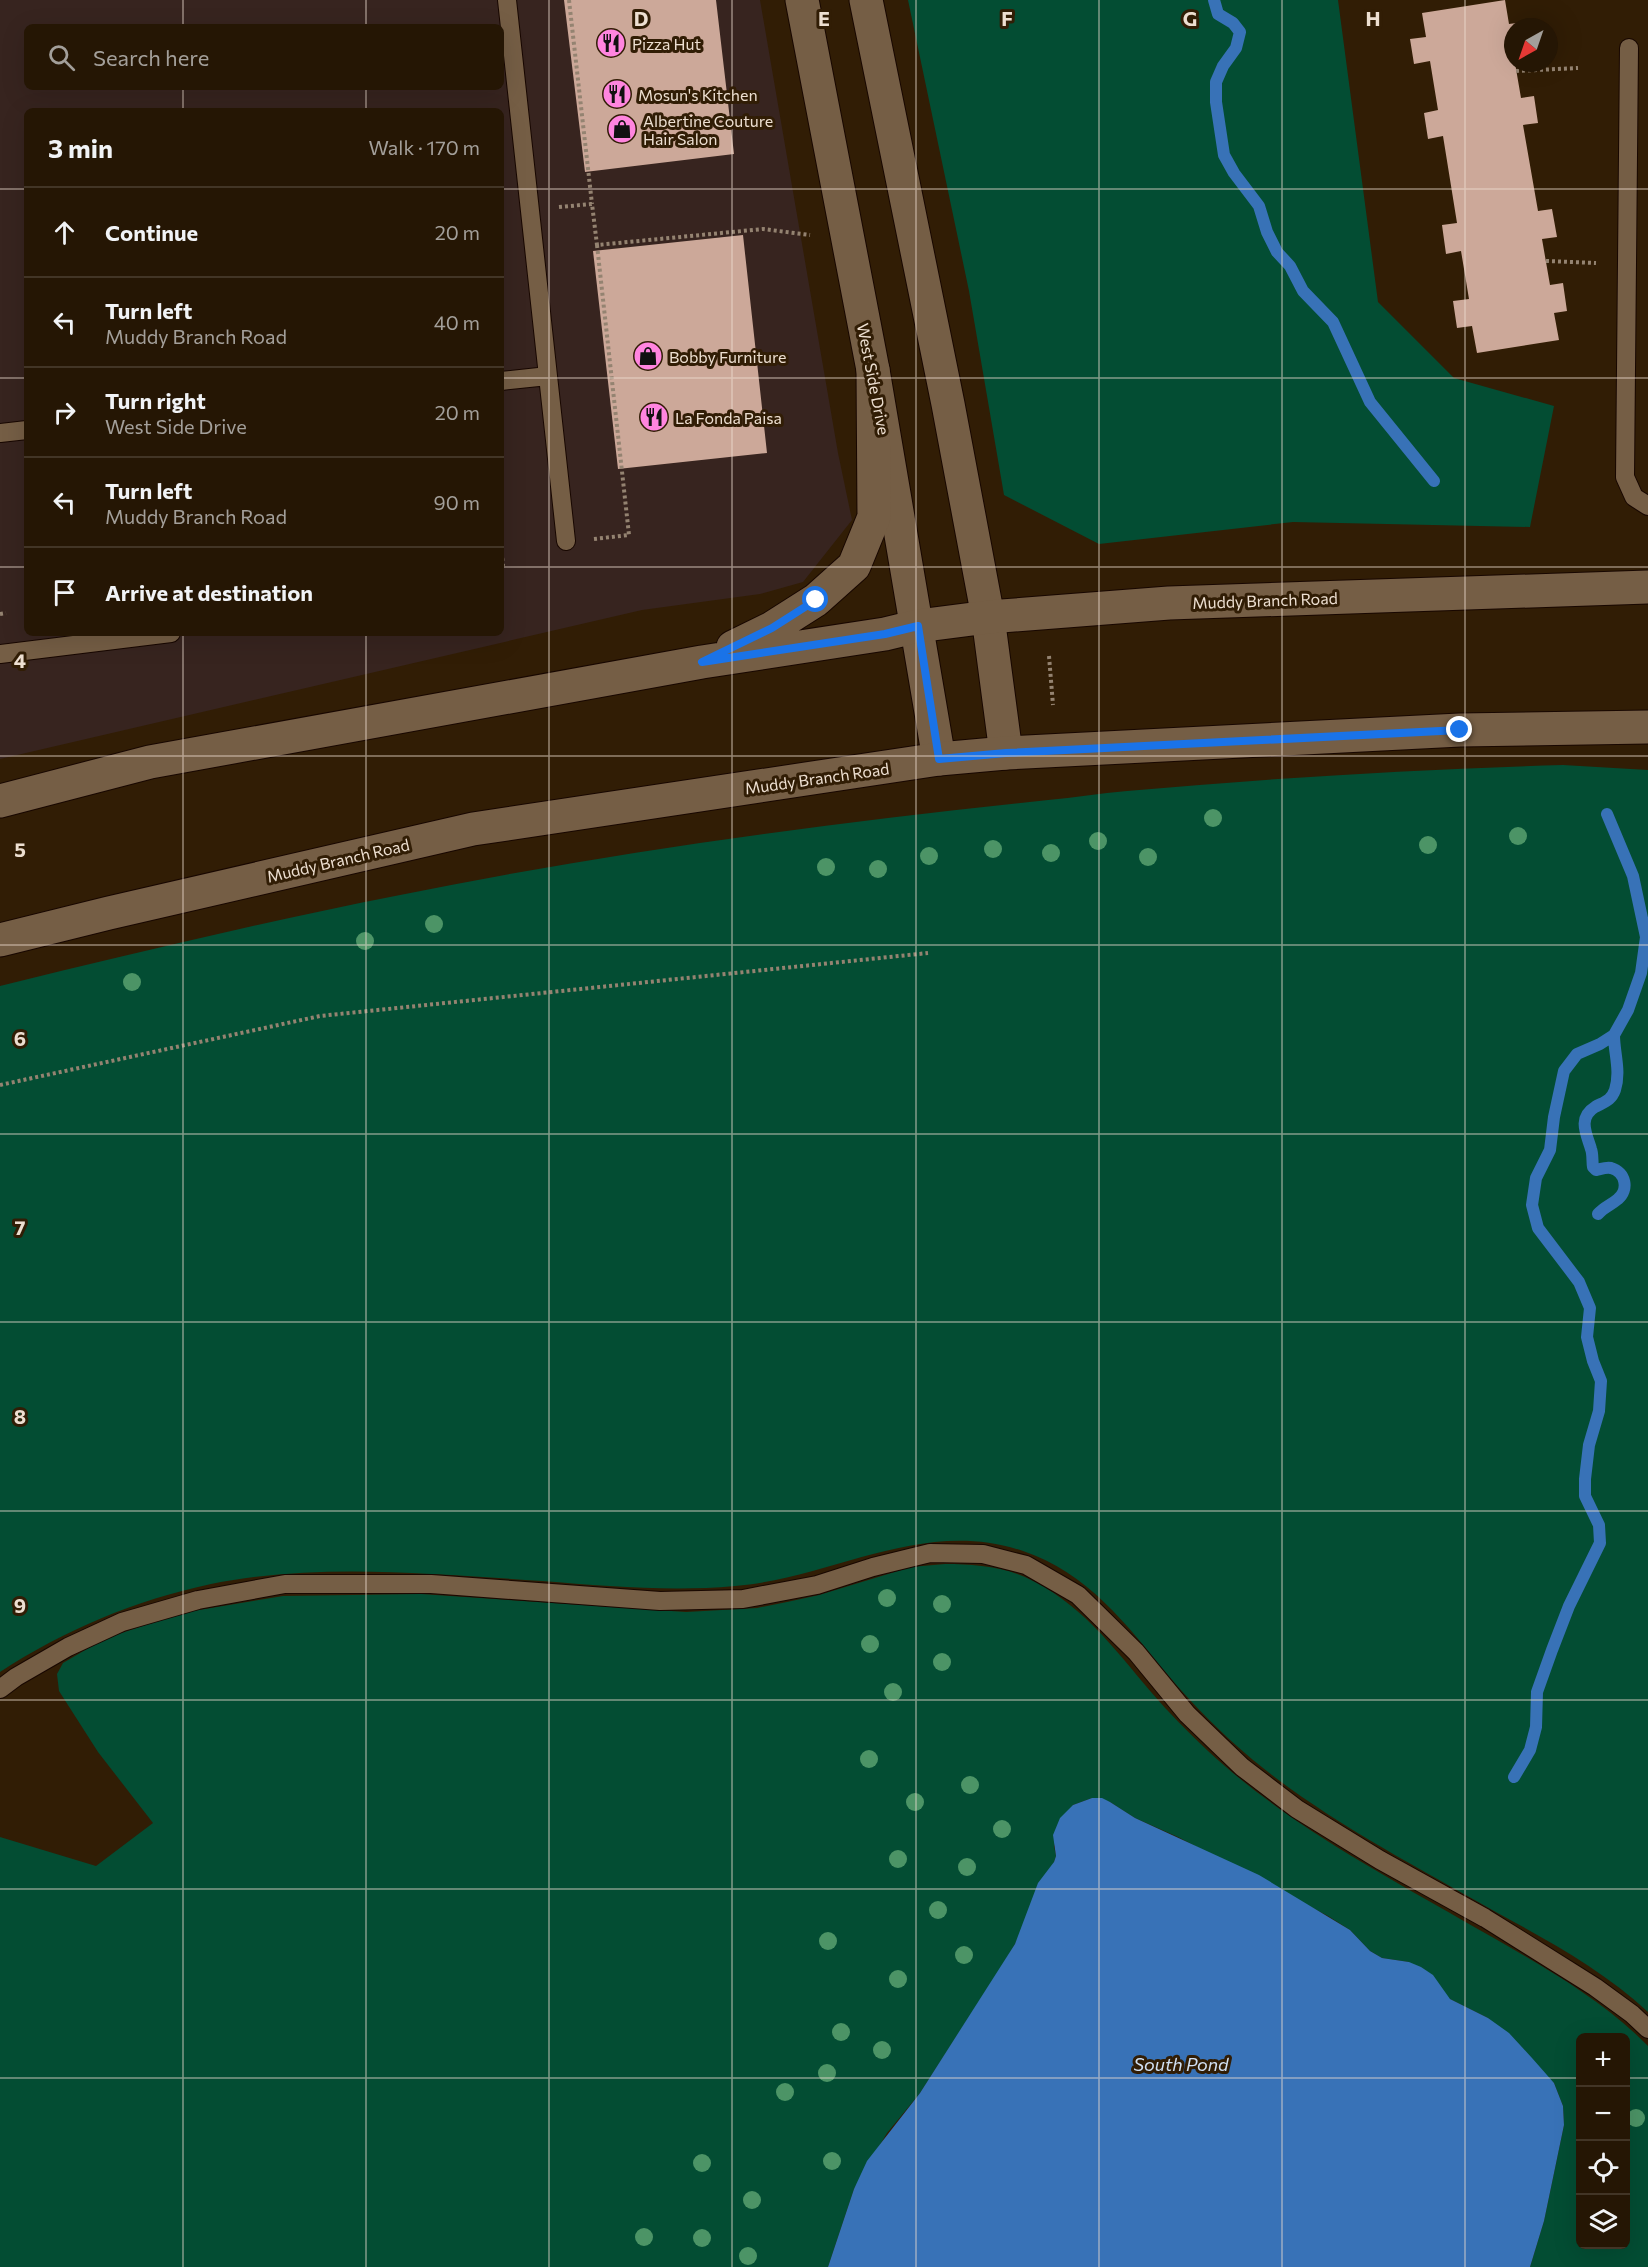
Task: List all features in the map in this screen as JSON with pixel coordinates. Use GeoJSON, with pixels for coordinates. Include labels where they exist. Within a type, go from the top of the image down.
{"type":"FeatureCollection","features":[{"type":"Feature","properties":{"kind":"main road","name":"West Side Drive"},"geometry":{"type":"LineString","coordinates":[[802,0],[873,370],[939,759]]}},
{"type":"Feature","properties":{"kind":"main road"},"geometry":{"type":"LineString","coordinates":[[866,0],[948,404],[988,617],[1006,753]]}},
{"type":"Feature","properties":{"kind":"main road"},"geometry":{"type":"LineString","coordinates":[[702,662],[772,628],[798,612],[816,600],[854,566],[874,517],[873,370]]}},
{"type":"Feature","properties":{"kind":"main road","name":"Muddy Branch Road"},"geometry":{"type":"LineString","coordinates":[[0,801],[150,762],[702,662],[885,634],[918,626],[988,617],[1169,603],[1648,587]]}},
{"type":"Feature","properties":{"kind":"main road","name":"Muddy Branch Road"},"geometry":{"type":"LineString","coordinates":[[0,940],[473,829],[939,759],[1006,753],[1460,730],[1648,727]]}},
{"type":"Feature","properties":{"kind":"lane"},"geometry":{"type":"LineString","coordinates":[[507,0],[566,542]]}},
{"type":"Feature","properties":{"kind":"lane"},"geometry":{"type":"LineString","coordinates":[[1629,48],[1625,477],[1634,497],[1648,506]]}},
{"type":"Feature","properties":{"kind":"lane"},"geometry":{"type":"LineString","coordinates":[[504,381],[548,376]]}},
{"type":"Feature","properties":{"kind":"lane"},"geometry":{"type":"LineString","coordinates":[[0,433],[24,430]]}},
{"type":"Feature","properties":{"kind":"lane"},"geometry":{"type":"LineString","coordinates":[[0,654],[147,636]]}},
{"type":"Feature","properties":{"kind":"lane"},"geometry":{"type":"LineString","coordinates":[[0,1689],[16,1677],[68,1647],[122,1622],[198,1600],[285,1584],[431,1584],[660,1601],[743,1599],[817,1585],[930,1553],[983,1554],[1026,1565],[1078,1595],[1136,1652],[1187,1714],[1234,1760],[1297,1809],[1380,1860],[1485,1918],[1595,1987],[1648,2029]]}},
{"type":"Feature","properties":{"kind":"path"},"geometry":{"type":"LineString","coordinates":[[566,542],[629,535],[569,0]]}},
{"type":"Feature","properties":{"kind":"path"},"geometry":{"type":"LineString","coordinates":[[1558,69],[1578,68]]}},
{"type":"Feature","properties":{"kind":"path"},"geometry":{"type":"LineString","coordinates":[[530,210],[592,204]]}},
{"type":"Feature","properties":{"kind":"path"},"geometry":{"type":"LineString","coordinates":[[597,245],[763,230],[814,236]]}},
{"type":"Feature","properties":{"kind":"path"},"geometry":{"type":"LineString","coordinates":[[1546,261],[1576,262]]}},
{"type":"Feature","properties":{"kind":"path"},"geometry":{"type":"LineString","coordinates":[[0,614],[6,613]]}},
{"type":"Feature","properties":{"kind":"path"},"geometry":{"type":"LineString","coordinates":[[1049,656],[1053,705]]}},
{"type":"Feature","properties":{"kind":"path"},"geometry":{"type":"LineString","coordinates":[[0,1084],[320,1016],[928,954]]}},
{"type":"Feature","properties":{"kind":"shaded area"},"geometry":{"type":"Polygon","coordinates":[[[0,0],[760,0],[838,453],[852,520],[803,582],[760,594],[642,610],[0,759],[0,0]]]}},
{"type":"Feature","properties":{"kind":"green space"},"geometry":{"type":"Polygon","coordinates":[[[908,0],[1338,0],[1378,302],[1454,378],[1554,406],[1530,527],[1293,522],[1099,544],[1004,495],[969,291],[908,0]]]}},
{"type":"Feature","properties":{"kind":"green space"},"geometry":{"type":"Polygon","coordinates":[[[1563,765],[1648,770],[1648,2012],[1631,1997],[1574,1957],[1370,1840],[1281,1782],[1241,1750],[1208,1719],[1121,1619],[1086,1586],[1067,1572],[1046,1561],[1023,1551],[986,1542],[949,1541],[914,1545],[772,1581],[711,1588],[638,1588],[418,1573],[334,1572],[252,1577],[183,1591],[101,1618],[49,1643],[0,1672],[0,986],[346,906],[476,880],[720,840],[1117,792],[1345,775],[1563,765]]]}},
{"type":"Feature","properties":{"kind":"green space"},"geometry":{"type":"Polygon","coordinates":[[[945,1564],[965,1564],[1006,1570],[1045,1587],[1063,1599],[1109,1642],[1165,1707],[1208,1751],[1274,1805],[1344,1852],[1553,1973],[1613,2014],[1648,2046],[1648,2267],[1530,2267],[1544,2221],[1564,2125],[1563,2106],[1554,2083],[1488,2018],[1450,1999],[1409,1962],[1382,1958],[1370,1951],[1350,1930],[1328,1916],[1178,1837],[1135,1818],[1110,1802],[1092,1798],[1073,1805],[1054,1846],[1056,1856],[1054,1862],[1015,1944],[920,2093],[887,2133],[854,2189],[828,2267],[0,2267],[0,1837],[96,1866],[153,1823],[98,1752],[59,1691],[57,1674],[63,1663],[104,1639],[181,1613],[283,1596],[421,1594],[686,1612],[757,1608],[819,1595],[911,1567],[945,1564]]]}},
{"type":"Feature","properties":{"kind":"water","name":"South Pond"},"geometry":{"type":"Polygon","coordinates":[[[1092,1798],[1102,1798],[1135,1818],[1259,1875],[1350,1930],[1370,1951],[1382,1958],[1409,1962],[1421,1967],[1433,1975],[1450,1999],[1488,2018],[1509,2033],[1554,2083],[1563,2106],[1564,2125],[1544,2221],[1530,2267],[828,2267],[854,2189],[867,2161],[920,2093],[1015,1944],[1038,1883],[1054,1862],[1056,1856],[1053,1835],[1060,1818],[1073,1805],[1092,1798]]]}},
{"type":"Feature","properties":{"kind":"building"},"geometry":{"type":"Polygon","coordinates":[[[564,0],[716,0],[734,154],[585,172],[564,0]]]}},
{"type":"Feature","properties":{"kind":"building"},"geometry":{"type":"Polygon","coordinates":[[[1505,0],[1508,18],[1504,18],[1504,72],[1517,72],[1521,98],[1534,96],[1538,123],[1523,125],[1538,211],[1552,209],[1557,237],[1542,239],[1550,285],[1563,283],[1567,311],[1554,313],[1559,340],[1477,353],[1472,326],[1457,328],[1453,301],[1469,299],[1461,251],[1446,254],[1442,225],[1457,223],[1443,136],[1428,139],[1424,113],[1438,110],[1430,61],[1414,64],[1410,39],[1426,37],[1422,13],[1505,0]]]}},
{"type":"Feature","properties":{"kind":"building"},"geometry":{"type":"Polygon","coordinates":[[[743,235],[767,453],[618,469],[593,251],[743,235]]]}},
{"type":"Feature","properties":{"kind":"waterway"},"geometry":{"type":"LineString","coordinates":[[1214,0],[1218,14],[1233,23],[1240,32],[1236,48],[1223,66],[1216,82],[1216,102],[1224,155],[1234,173],[1259,206],[1267,232],[1277,252],[1290,266],[1303,291],[1333,322],[1370,402],[1434,481]]}},
{"type":"Feature","properties":{"kind":"waterway"},"geometry":{"type":"LineString","coordinates":[[1514,1777],[1530,1750],[1536,1727],[1537,1692],[1552,1650],[1569,1606],[1600,1543],[1599,1525],[1585,1496],[1589,1445],[1599,1411],[1601,1381],[1587,1337],[1590,1308],[1579,1282],[1538,1228],[1532,1205],[1536,1178],[1550,1150],[1554,1117],[1564,1071],[1577,1054],[1614,1035],[1628,1010],[1641,973],[1646,937],[1633,876],[1607,814]]}},
{"type":"Feature","properties":{"kind":"waterway"},"geometry":{"type":"LineString","coordinates":[[1598,1214],[1618,1199],[1625,1186],[1623,1177],[1616,1170],[1609,1168],[1596,1170],[1593,1167],[1592,1151],[1585,1127],[1589,1111],[1609,1099],[1615,1090],[1617,1069],[1614,1035]]}},
{"type":"Feature","properties":{"kind":"place","name":"Pizza Hut"},"geometry":{"type":"Point","coordinates":[611,43]}},
{"type":"Feature","properties":{"kind":"place","name":"Mosun's Kitchen"},"geometry":{"type":"Point","coordinates":[617,94]}},
{"type":"Feature","properties":{"kind":"place","name":"Albertine Couture Hair Salon"},"geometry":{"type":"Point","coordinates":[622,129]}},
{"type":"Feature","properties":{"kind":"place","name":"Bobby Furniture"},"geometry":{"type":"Point","coordinates":[648,356]}},
{"type":"Feature","properties":{"kind":"place","name":"La Fonda Paisa"},"geometry":{"type":"Point","coordinates":[654,417]}},
{"type":"Feature","properties":{"kind":"route"},"geometry":{"type":"LineString","coordinates":[[816,600],[772,628],[702,662],[885,634],[918,626],[939,759],[1006,753],[1460,730]]}}]}
